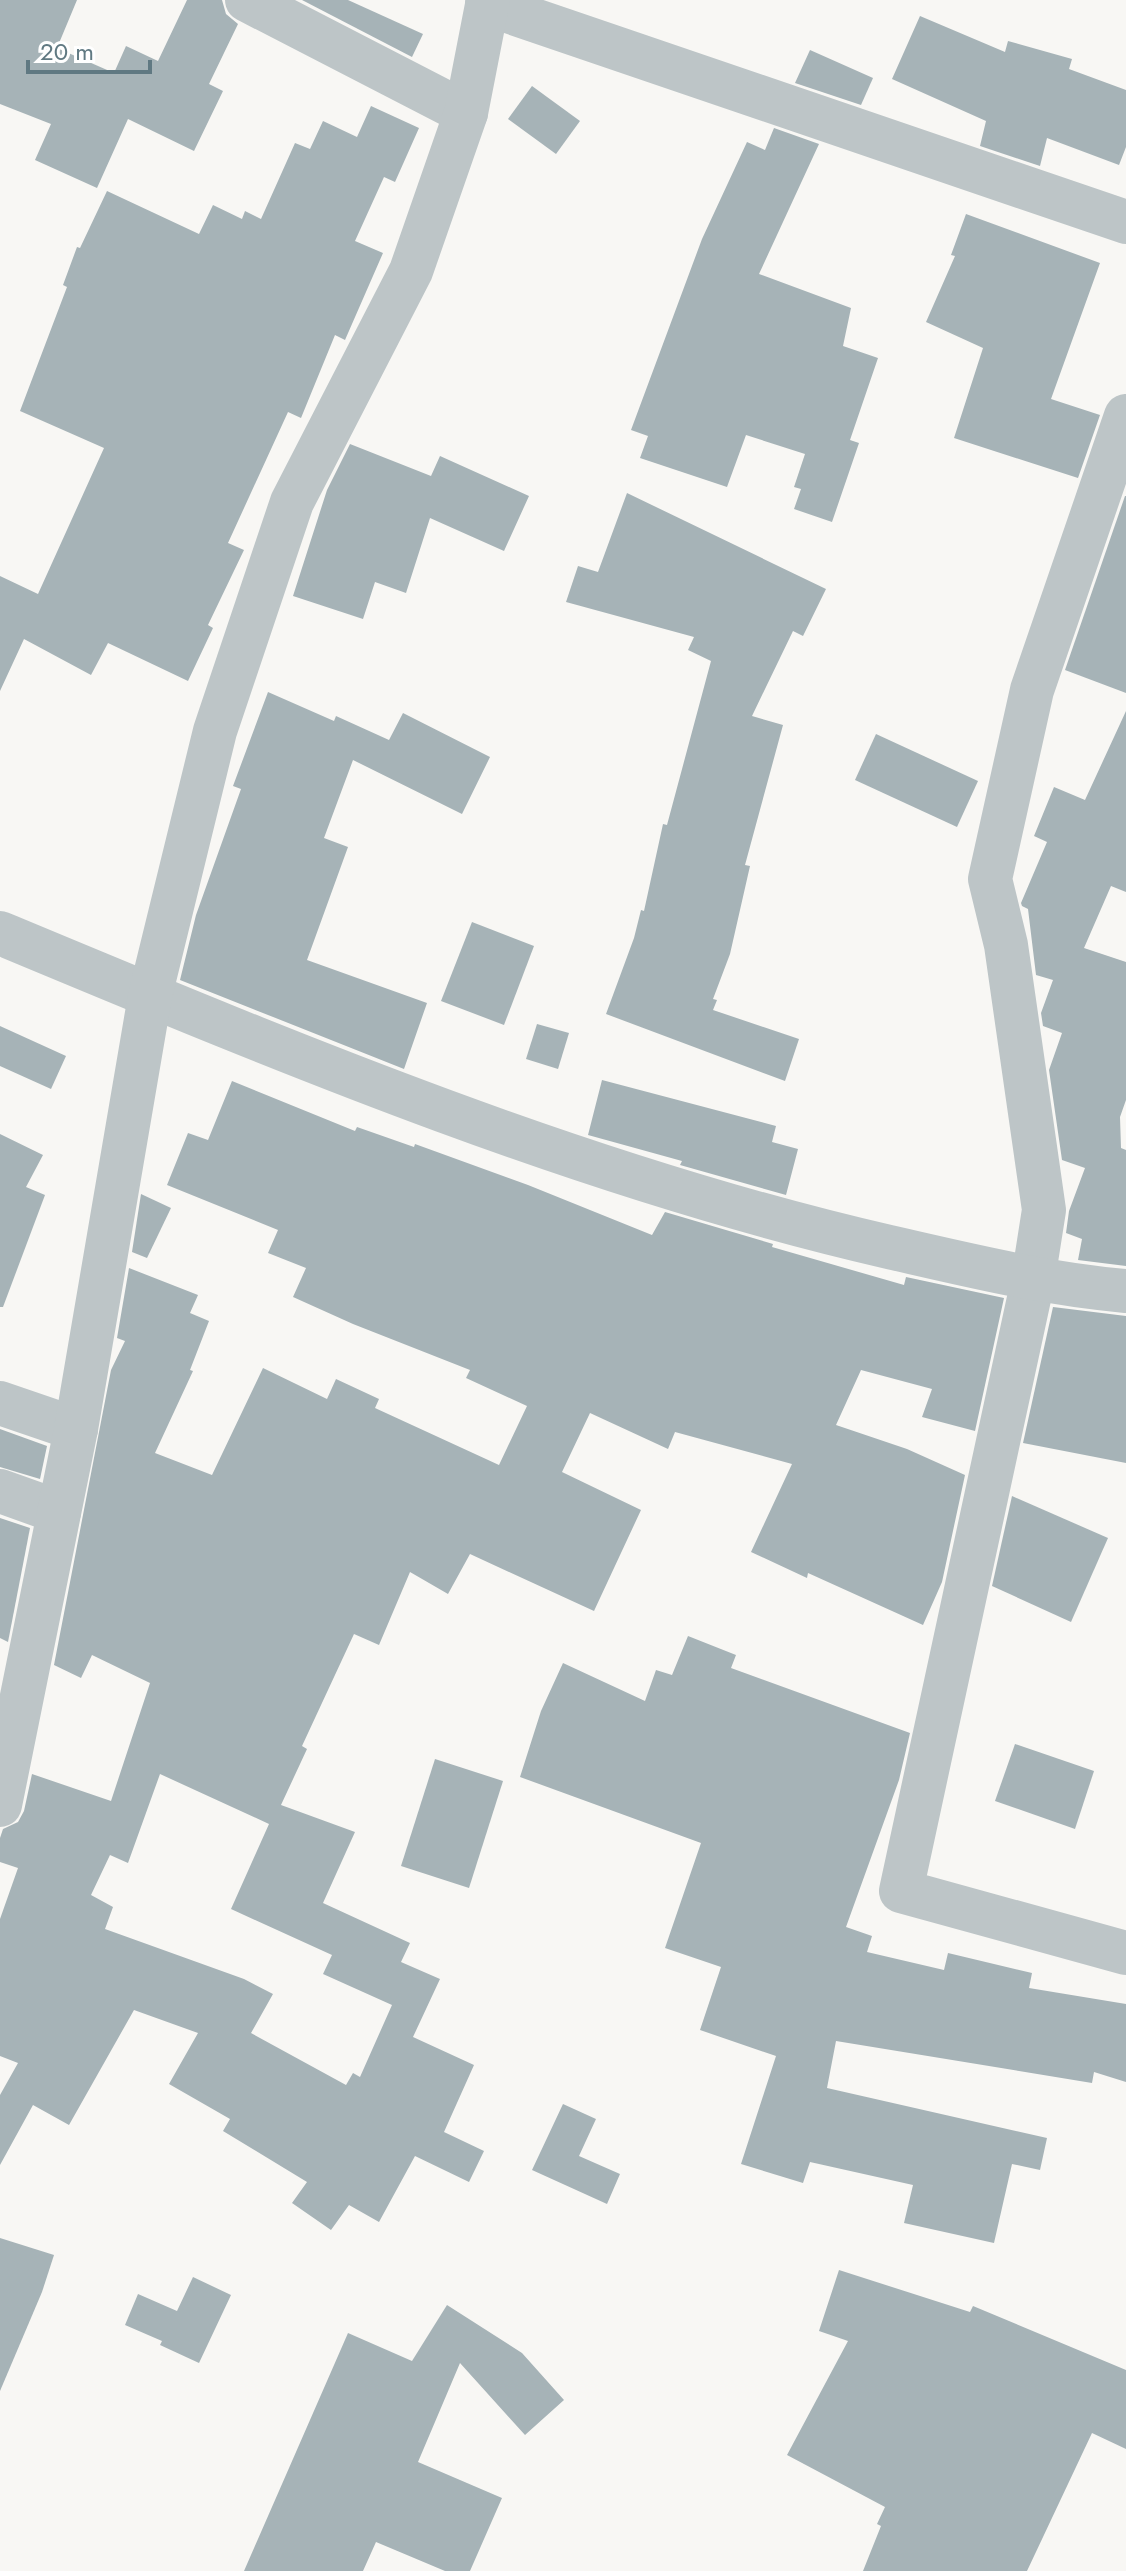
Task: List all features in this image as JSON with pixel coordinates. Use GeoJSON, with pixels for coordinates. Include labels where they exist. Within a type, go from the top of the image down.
{"type":"FeatureCollection","features":[{"type":"Feature","properties":{"kind":"street"},"geometry":{"type":"LineString","coordinates":[[247,0],[466,113]]}},
{"type":"Feature","properties":{"kind":"street"},"geometry":{"type":"LineString","coordinates":[[0,1805],[76,1429],[150,996],[215,731],[292,502],[411,271],[466,113],[487,2],[1126,222]]}},
{"type":"Feature","properties":{"kind":"street"},"geometry":{"type":"LineString","coordinates":[[1126,416],[1032,690],[990,879],[1006,945],[1044,1210],[1033,1280],[901,1891],[1126,1953]]}},
{"type":"Feature","properties":{"kind":"street"},"geometry":{"type":"LineString","coordinates":[[0,933],[150,996],[625,1176],[797,1226],[1033,1280],[1126,1291]]}},
{"type":"Feature","properties":{"kind":"street"},"geometry":{"type":"LineString","coordinates":[[0,1403],[76,1429]]}},
{"type":"Feature","properties":{"kind":"street"},"geometry":{"type":"LineString","coordinates":[[0,1491],[59,1512]]}},
{"type":"Feature","properties":{"kind":"building"},"geometry":{"type":"Polygon","coordinates":[[[0,0],[77,0],[57,48],[114,73],[126,46],[158,61],[187,0],[222,0],[226,14],[238,24],[209,84],[223,91],[194,151],[128,119],[97,188],[35,160],[51,124],[0,104],[0,0]]]}},
{"type":"Feature","properties":{"kind":"building"},"geometry":{"type":"Polygon","coordinates":[[[302,0],[348,0],[423,34],[412,57],[302,0]]]}},
{"type":"Feature","properties":{"kind":"building"},"geometry":{"type":"Polygon","coordinates":[[[920,16],[1005,52],[1008,41],[1072,59],[1069,69],[1126,90],[1126,147],[1119,165],[1047,138],[1040,166],[980,146],[986,121],[892,79],[920,16]]]}},
{"type":"Feature","properties":{"kind":"building"},"geometry":{"type":"Polygon","coordinates":[[[810,50],[873,78],[861,105],[795,83],[810,50]]]}},
{"type":"Feature","properties":{"kind":"building"},"geometry":{"type":"Polygon","coordinates":[[[532,86],[580,121],[556,154],[508,119],[532,86]]]}},
{"type":"Feature","properties":{"kind":"building"},"geometry":{"type":"Polygon","coordinates":[[[371,106],[419,128],[395,182],[384,177],[355,241],[383,253],[345,340],[335,335],[301,418],[288,412],[228,543],[244,550],[208,625],[213,628],[188,681],[108,643],[91,675],[24,639],[0,691],[0,576],[38,594],[104,448],[20,411],[67,287],[63,285],[77,247],[80,248],[107,191],[199,234],[213,205],[242,219],[245,211],[261,219],[295,143],[310,149],[323,121],[357,137],[371,106]]]}},
{"type":"Feature","properties":{"kind":"building"},"geometry":{"type":"Polygon","coordinates":[[[774,128],[819,144],[759,274],[851,308],[843,346],[878,358],[850,440],[859,443],[832,522],[794,509],[801,489],[794,487],[805,454],[746,435],[727,487],[640,458],[648,436],[631,430],[702,239],[747,142],[765,150],[774,128]]]}},
{"type":"Feature","properties":{"kind":"building"},"geometry":{"type":"Polygon","coordinates":[[[966,214],[1100,263],[1051,399],[1100,415],[1078,478],[954,438],[983,348],[926,322],[955,256],[951,255],[966,214]]]}},
{"type":"Feature","properties":{"kind":"building"},"geometry":{"type":"Polygon","coordinates":[[[350,444],[431,476],[440,456],[529,496],[504,551],[430,518],[406,593],[375,582],[363,619],[293,596],[327,490],[350,444]]]}},
{"type":"Feature","properties":{"kind":"building"},"geometry":{"type":"Polygon","coordinates":[[[627,493],[826,589],[803,636],[793,631],[752,716],[783,725],[745,865],[750,866],[730,954],[713,999],[717,1000],[713,1010],[799,1039],[785,1081],[606,1014],[641,910],[644,911],[663,824],[667,825],[711,661],[688,650],[694,637],[566,602],[578,566],[598,572],[627,493]]]}},
{"type":"Feature","properties":{"kind":"building"},"geometry":{"type":"Polygon","coordinates":[[[1126,496],[1126,693],[1065,670],[1126,496]]]}},
{"type":"Feature","properties":{"kind":"building"},"geometry":{"type":"Polygon","coordinates":[[[268,692],[334,721],[336,716],[389,740],[403,713],[490,757],[462,814],[353,760],[324,838],[348,847],[307,960],[427,1003],[404,1069],[180,980],[196,915],[241,789],[233,786],[268,692]]]}},
{"type":"Feature","properties":{"kind":"building"},"geometry":{"type":"Polygon","coordinates":[[[1126,711],[1126,892],[1111,886],[1084,948],[1126,962],[1126,1100],[1120,1117],[1121,1148],[1126,1150],[1126,1266],[1078,1260],[1082,1239],[1066,1233],[1069,1211],[1085,1168],[1062,1160],[1049,1070],[1062,1033],[1043,1026],[1041,1013],[1053,980],[1036,975],[1028,909],[1021,903],[1047,842],[1034,836],[1054,787],[1085,800],[1126,711]]]}},
{"type":"Feature","properties":{"kind":"building"},"geometry":{"type":"Polygon","coordinates":[[[876,734],[978,781],[957,827],[855,780],[876,734]]]}},
{"type":"Feature","properties":{"kind":"building"},"geometry":{"type":"Polygon","coordinates":[[[472,922],[534,946],[504,1025],[441,1001],[472,922]]]}},
{"type":"Feature","properties":{"kind":"building"},"geometry":{"type":"Polygon","coordinates":[[[537,1024],[569,1033],[558,1069],[526,1059],[537,1024]]]}},
{"type":"Feature","properties":{"kind":"building"},"geometry":{"type":"Polygon","coordinates":[[[0,1026],[66,1056],[51,1089],[0,1066],[0,1026]]]}},
{"type":"Feature","properties":{"kind":"building"},"geometry":{"type":"Polygon","coordinates":[[[602,1080],[776,1126],[772,1142],[798,1149],[786,1195],[588,1135],[602,1080]]]}},
{"type":"Feature","properties":{"kind":"building"},"geometry":{"type":"Polygon","coordinates":[[[232,1081],[355,1131],[357,1127],[414,1147],[415,1144],[652,1235],[665,1212],[904,1285],[906,1277],[1004,1298],[975,1431],[922,1417],[932,1389],[861,1370],[836,1425],[907,1449],[965,1475],[942,1582],[923,1625],[808,1573],[807,1578],[751,1552],[792,1464],[675,1432],[668,1449],[590,1413],[562,1472],[641,1510],[594,1611],[470,1554],[448,1594],[410,1572],[379,1645],[354,1634],[302,1746],[307,1749],[281,1805],[355,1832],[323,1903],[410,1943],[401,1962],[440,1979],[413,2037],[474,2065],[444,2132],[484,2151],[469,2182],[415,2156],[379,2222],[349,2205],[331,2230],[292,2203],[307,2182],[223,2131],[230,2119],[169,2084],[198,2033],[134,2010],[69,2125],[33,2105],[0,2165],[0,2095],[18,2063],[0,2056],[0,1919],[18,1868],[0,1862],[0,1838],[3,1829],[18,1822],[24,1811],[32,1774],[111,1801],[150,1683],[92,1655],[81,1678],[54,1665],[111,1370],[125,1341],[117,1338],[129,1268],[198,1295],[190,1313],[209,1321],[190,1370],[193,1371],[155,1453],[212,1475],[263,1368],[327,1399],[336,1379],[379,1399],[375,1408],[499,1465],[527,1406],[466,1378],[470,1370],[293,1297],[306,1268],[268,1253],[278,1230],[167,1185],[188,1133],[208,1140],[232,1081]],[[160,1774],[128,1863],[110,1855],[91,1895],[113,1907],[105,1929],[244,1979],[273,1994],[251,2033],[346,2085],[353,2073],[360,2077],[392,2005],[323,1974],[332,1955],[231,1909],[269,1824],[160,1774]]]}},
{"type":"Feature","properties":{"kind":"building"},"geometry":{"type":"Polygon","coordinates":[[[0,1134],[43,1155],[26,1187],[45,1195],[3,1307],[0,1307],[0,1134]]]}},
{"type":"Feature","properties":{"kind":"building"},"geometry":{"type":"Polygon","coordinates":[[[141,1194],[171,1208],[147,1258],[132,1252],[141,1194]]]}},
{"type":"Feature","properties":{"kind":"building"},"geometry":{"type":"Polygon","coordinates":[[[1053,1307],[1126,1316],[1126,1463],[1023,1443],[1053,1307]]]}},
{"type":"Feature","properties":{"kind":"building"},"geometry":{"type":"Polygon","coordinates":[[[0,1429],[47,1446],[40,1479],[0,1467],[0,1429]]]}},
{"type":"Feature","properties":{"kind":"building"},"geometry":{"type":"Polygon","coordinates":[[[1012,1496],[1108,1538],[1071,1622],[992,1586],[1012,1496]]]}},
{"type":"Feature","properties":{"kind":"building"},"geometry":{"type":"Polygon","coordinates":[[[0,1518],[30,1528],[8,1642],[0,1638],[0,1518]]]}},
{"type":"Feature","properties":{"kind":"building"},"geometry":{"type":"Polygon","coordinates":[[[688,1636],[736,1655],[731,1668],[910,1733],[899,1780],[846,1927],[872,1936],[867,1952],[944,1970],[948,1953],[1032,1973],[1029,1988],[1126,2004],[1126,2082],[1094,2072],[1092,2083],[836,2041],[827,2088],[1047,2138],[1040,2170],[1012,2164],[994,2243],[904,2223],[913,2185],[810,2162],[803,2183],[741,2164],[776,2056],[700,2030],[721,1967],[665,1948],[701,1843],[520,1777],[541,1711],[563,1663],[645,1701],[656,1670],[672,1675],[688,1636]]]}},
{"type":"Feature","properties":{"kind":"building"},"geometry":{"type":"Polygon","coordinates":[[[1015,1744],[1094,1771],[1075,1829],[995,1801],[1015,1744]]]}},
{"type":"Feature","properties":{"kind":"building"},"geometry":{"type":"Polygon","coordinates":[[[435,1759],[503,1781],[469,1888],[401,1866],[435,1759]]]}},
{"type":"Feature","properties":{"kind":"building"},"geometry":{"type":"Polygon","coordinates":[[[563,2104],[596,2119],[579,2156],[620,2174],[607,2204],[532,2170],[563,2104]]]}},
{"type":"Feature","properties":{"kind":"building"},"geometry":{"type":"Polygon","coordinates":[[[0,2238],[54,2255],[42,2292],[0,2391],[0,2238]]]}},
{"type":"Feature","properties":{"kind":"building"},"geometry":{"type":"Polygon","coordinates":[[[839,2270],[970,2312],[973,2306],[1126,2370],[1126,2449],[1092,2433],[1027,2571],[863,2571],[885,2507],[787,2455],[848,2341],[819,2331],[839,2270]]]}},
{"type":"Feature","properties":{"kind":"building"},"geometry":{"type":"Polygon","coordinates":[[[193,2277],[231,2295],[199,2363],[160,2345],[162,2341],[125,2325],[138,2294],[177,2311],[193,2277]]]}},
{"type":"Feature","properties":{"kind":"building"},"geometry":{"type":"Polygon","coordinates":[[[447,2305],[522,2353],[564,2400],[525,2435],[460,2363],[418,2462],[502,2498],[470,2571],[445,2571],[376,2542],[363,2571],[244,2571],[348,2333],[412,2361],[447,2305]]]}}]}
